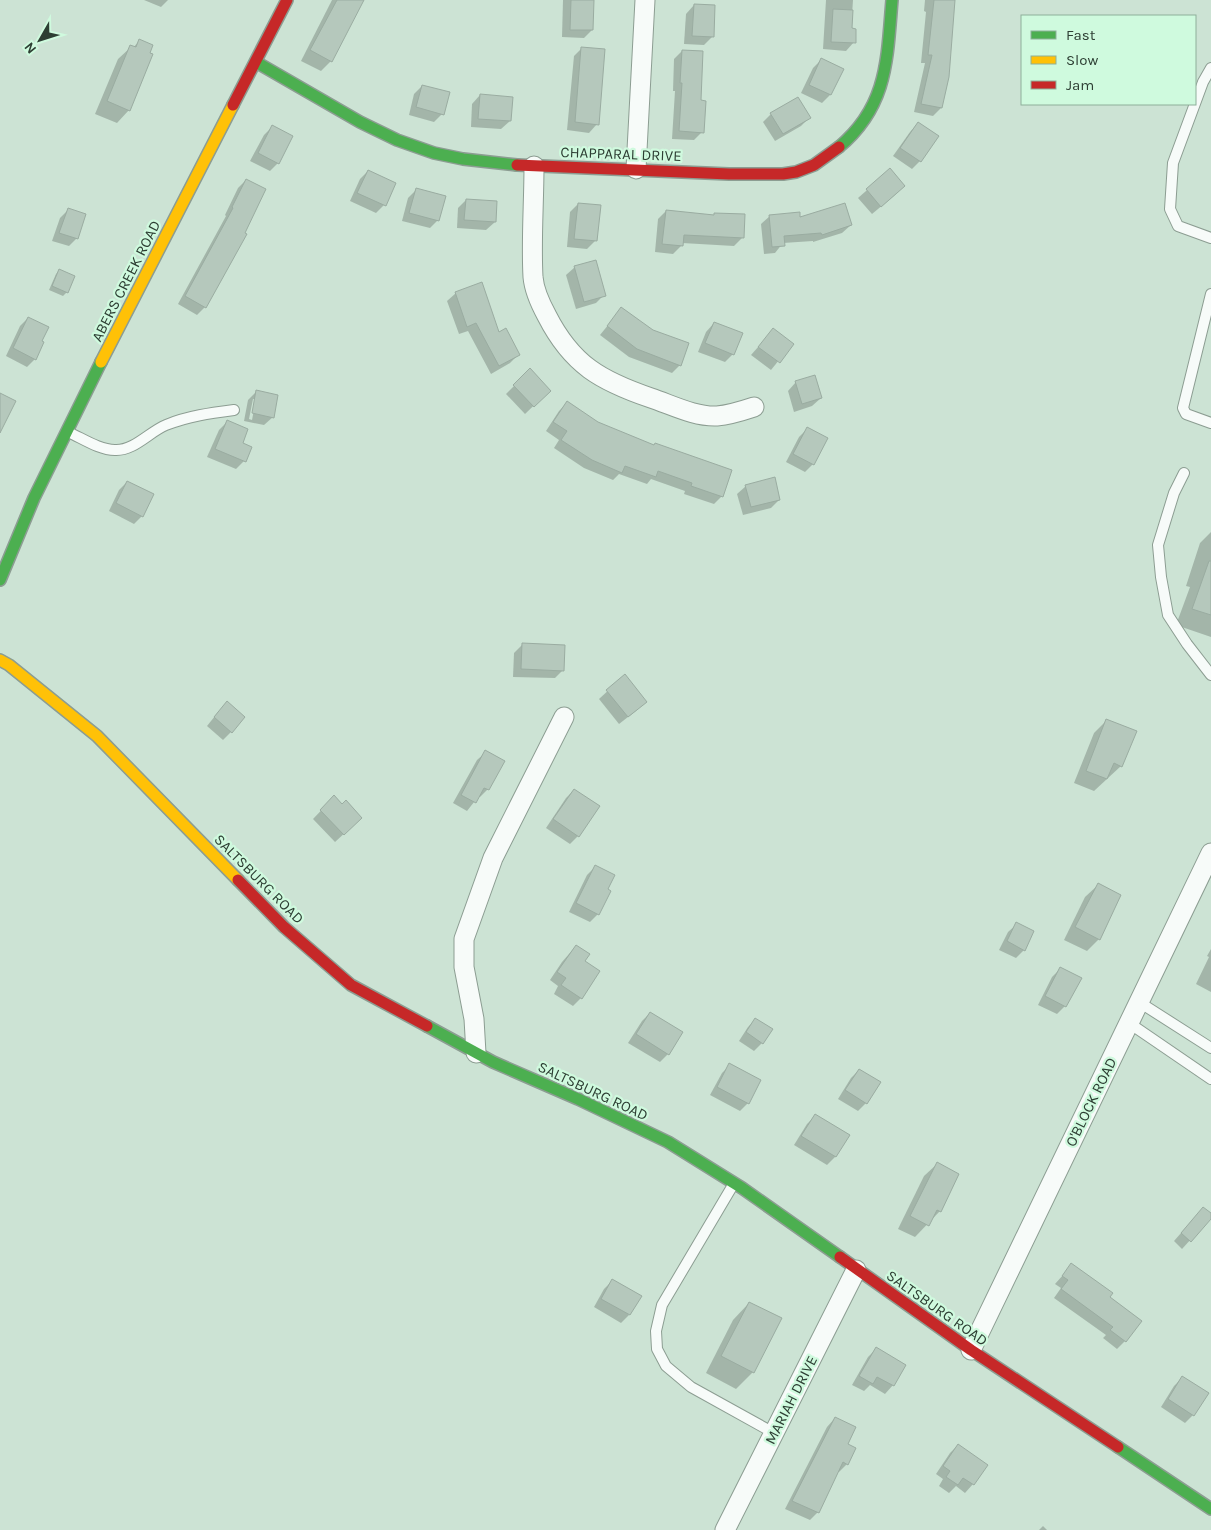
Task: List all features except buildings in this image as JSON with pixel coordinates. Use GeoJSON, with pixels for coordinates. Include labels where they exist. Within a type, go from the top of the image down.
{"type":"FeatureCollection","features":[{"type":"Feature","properties":{"kind":"main road","name":"ABERS CREEK ROAD"},"geometry":{"type":"LineString","coordinates":[[0,580],[34,498],[67,431],[287,0]]}},
{"type":"Feature","properties":{"kind":"main road","name":"CHAPPARAL DRIVE"},"geometry":{"type":"LineString","coordinates":[[256,62],[377,132],[431,152],[464,159],[534,166],[636,169],[733,175],[787,174],[809,168],[826,157],[854,134],[868,116],[878,98],[885,67],[892,0]]}},
{"type":"Feature","properties":{"kind":"main road","name":"SALTSBURG ROAD"},"geometry":{"type":"LineString","coordinates":[[0,660],[9,664],[97,736],[284,927],[351,985],[493,1062],[578,1099],[668,1142],[734,1183],[971,1350],[1211,1509]]}},
{"type":"Feature","properties":{"kind":"street"},"geometry":{"type":"LineString","coordinates":[[636,169],[645,0]]}},
{"type":"Feature","properties":{"kind":"street"},"geometry":{"type":"LineString","coordinates":[[534,166],[534,279],[547,318],[556,335],[573,356],[602,378],[620,387],[696,414],[715,416],[754,407]]}},
{"type":"Feature","properties":{"kind":"street"},"geometry":{"type":"LineString","coordinates":[[476,1053],[474,1019],[464,967],[464,939],[493,858],[564,717]]}},
{"type":"Feature","properties":{"kind":"street","name":"O'BLOCK ROAD"},"geometry":{"type":"LineString","coordinates":[[971,1350],[1211,853]]}},
{"type":"Feature","properties":{"kind":"street","name":"MARIAH DRIVE"},"geometry":{"type":"LineString","coordinates":[[725,1530],[856,1270]]}},
{"type":"Feature","properties":{"kind":"lane"},"geometry":{"type":"LineString","coordinates":[[1196,101],[1211,68]]}},
{"type":"Feature","properties":{"kind":"lane"},"geometry":{"type":"LineString","coordinates":[[1194,105],[1173,163],[1170,209],[1178,226],[1211,238]]}},
{"type":"Feature","properties":{"kind":"lane"},"geometry":{"type":"LineString","coordinates":[[1211,294],[1182,408],[1186,414],[1211,423]]}},
{"type":"Feature","properties":{"kind":"lane"},"geometry":{"type":"LineString","coordinates":[[67,431],[103,448],[124,450],[166,425],[189,417],[234,410]]}},
{"type":"Feature","properties":{"kind":"lane"},"geometry":{"type":"LineString","coordinates":[[1184,473],[1174,493],[1158,545],[1161,577],[1168,615],[1211,675]]}},
{"type":"Feature","properties":{"kind":"lane"},"geometry":{"type":"LineString","coordinates":[[1139,1002],[1211,1048]]}},
{"type":"Feature","properties":{"kind":"lane"},"geometry":{"type":"LineString","coordinates":[[1129,1023],[1211,1079]]}},
{"type":"Feature","properties":{"kind":"lane"},"geometry":{"type":"LineString","coordinates":[[734,1183],[662,1305],[656,1331],[657,1349],[666,1366],[691,1387],[774,1433]]}},
{"type":"Feature","properties":{"kind":"traffic: fast"},"geometry":{"type":"LineString","coordinates":[[839,147],[855,131],[867,115],[876,98],[886,62],[892,0]]}},
{"type":"Feature","properties":{"kind":"traffic: fast"},"geometry":{"type":"LineString","coordinates":[[256,62],[360,122],[397,140],[434,153],[463,159],[517,165]]}},
{"type":"Feature","properties":{"kind":"traffic: fast"},"geometry":{"type":"LineString","coordinates":[[0,580],[34,498],[101,362]]}},
{"type":"Feature","properties":{"kind":"traffic: fast"},"geometry":{"type":"LineString","coordinates":[[427,1026],[493,1062],[578,1099],[668,1142],[742,1188],[840,1257]]}},
{"type":"Feature","properties":{"kind":"traffic: fast"},"geometry":{"type":"LineString","coordinates":[[1118,1447],[1211,1509]]}},
{"type":"Feature","properties":{"kind":"traffic: slow"},"geometry":{"type":"LineString","coordinates":[[101,362],[233,105]]}},
{"type":"Feature","properties":{"kind":"traffic: slow"},"geometry":{"type":"LineString","coordinates":[[0,660],[9,665],[97,736],[238,880]]}},
{"type":"Feature","properties":{"kind":"traffic: jam"},"geometry":{"type":"LineString","coordinates":[[233,105],[287,0]]}},
{"type":"Feature","properties":{"kind":"traffic: jam"},"geometry":{"type":"LineString","coordinates":[[517,165],[729,174],[783,174],[796,172],[814,165],[839,147]]}},
{"type":"Feature","properties":{"kind":"traffic: jam"},"geometry":{"type":"LineString","coordinates":[[238,880],[284,927],[351,985],[427,1026]]}},
{"type":"Feature","properties":{"kind":"traffic: jam"},"geometry":{"type":"LineString","coordinates":[[840,1257],[971,1350],[1118,1447]]}}]}
